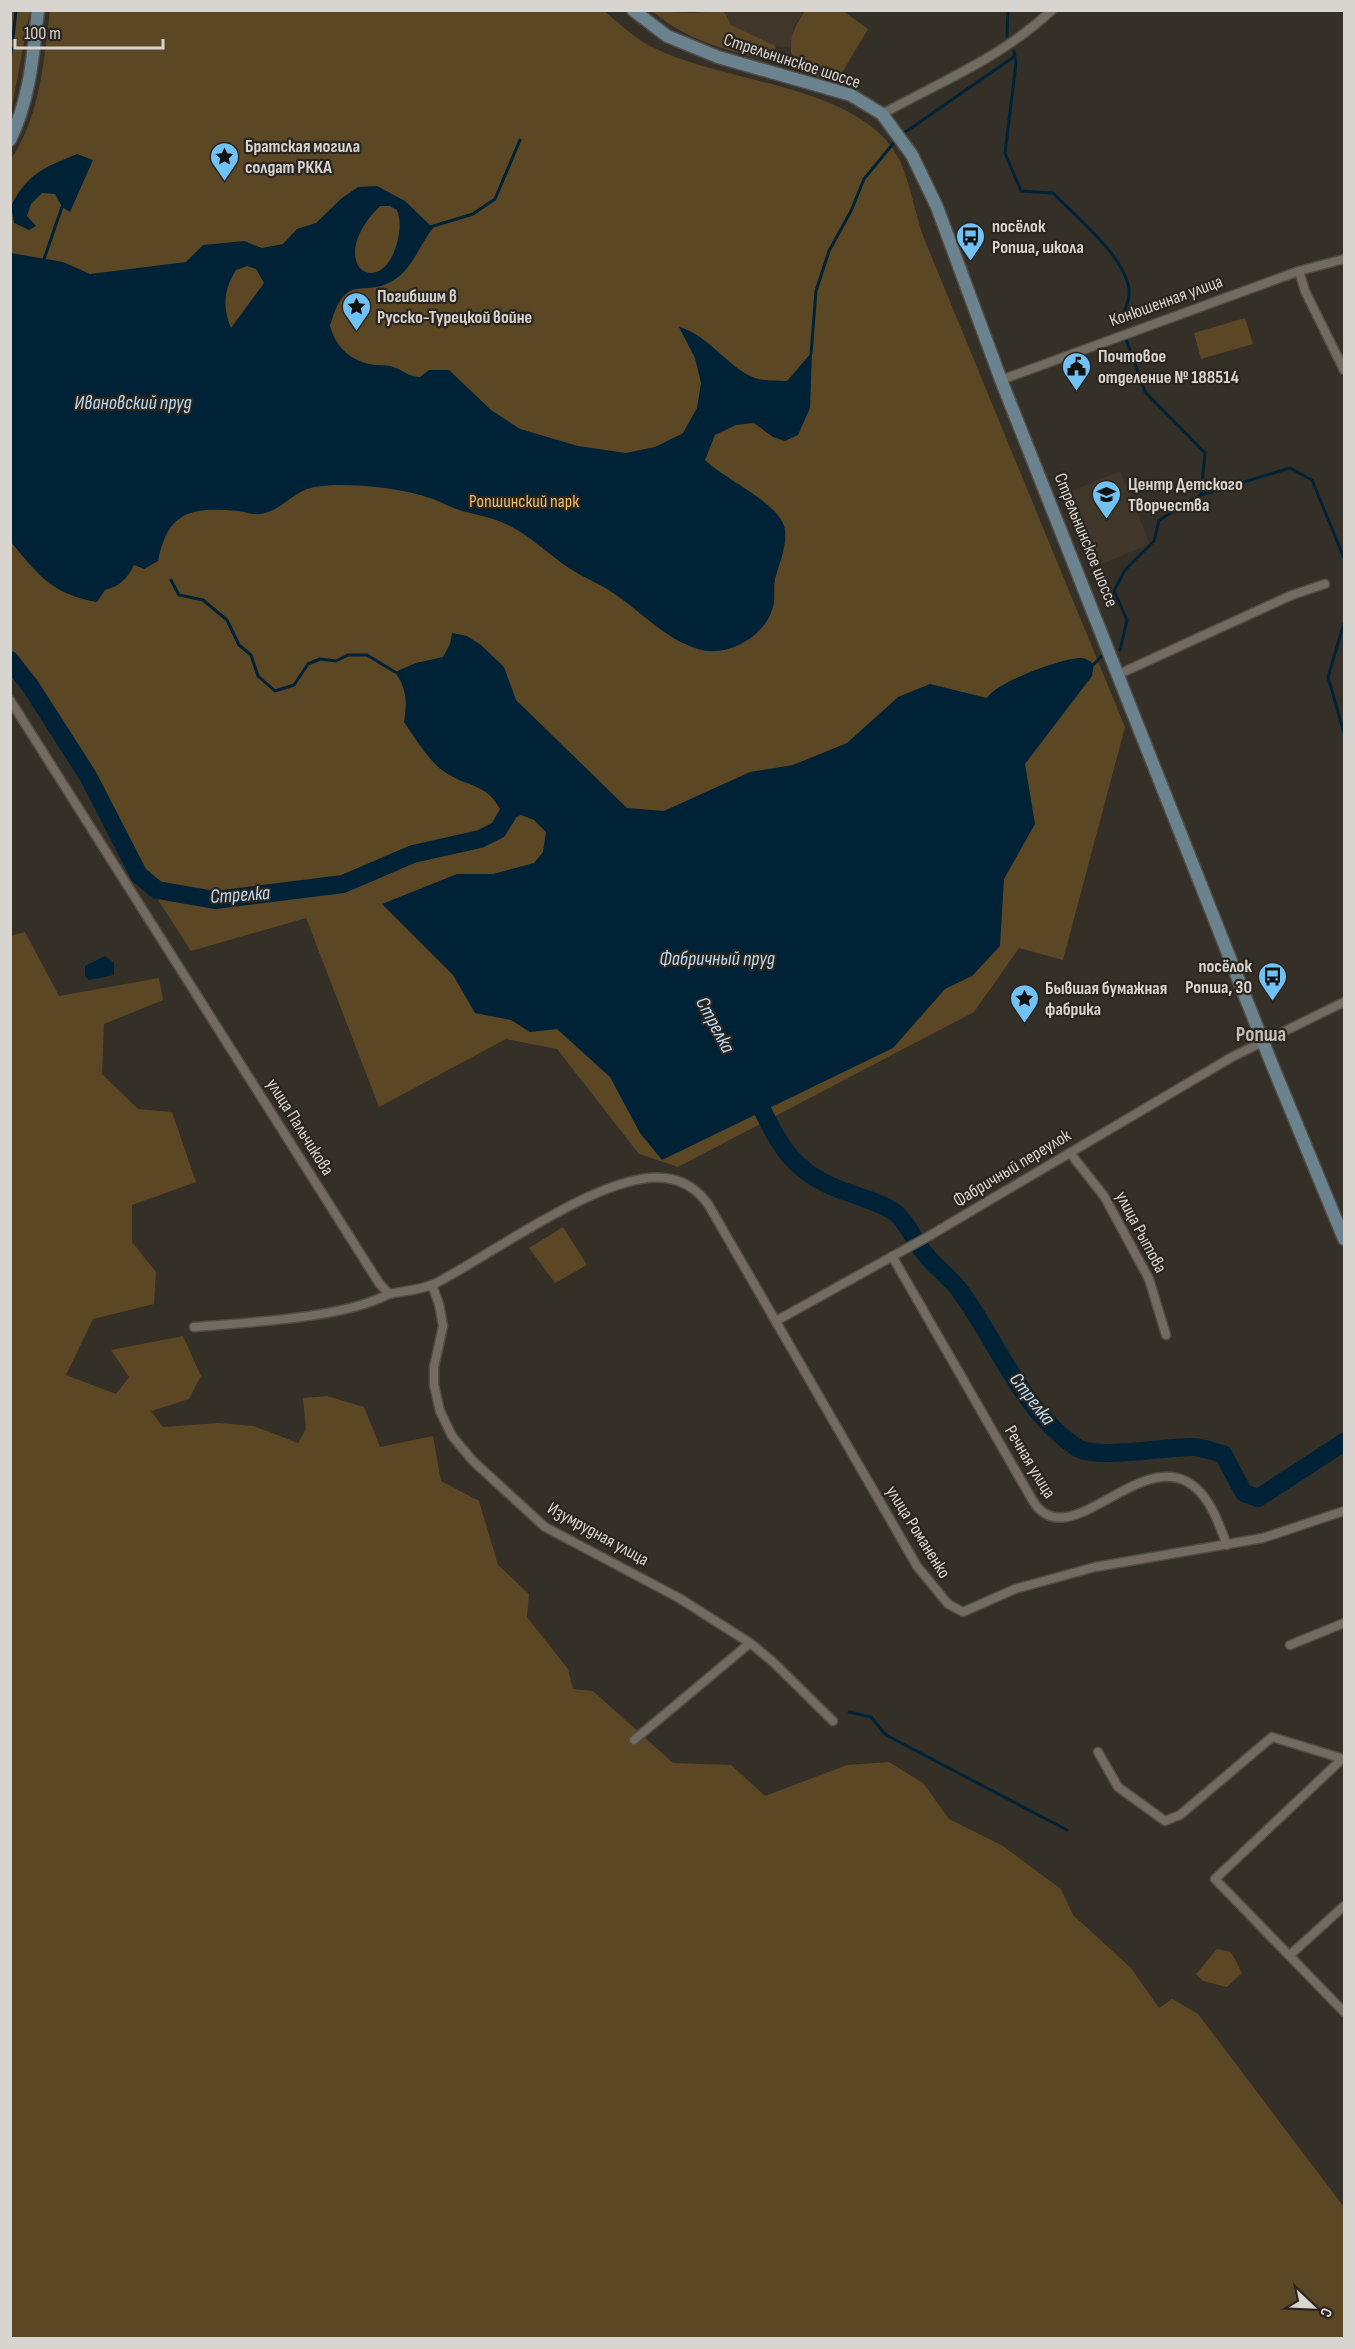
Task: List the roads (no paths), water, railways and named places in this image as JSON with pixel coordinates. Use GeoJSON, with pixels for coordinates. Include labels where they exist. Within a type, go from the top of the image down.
{"type":"FeatureCollection","features":[{"type":"Feature","properties":{"kind":"main road"},"geometry":{"type":"LineString","coordinates":[[10,140],[21,118],[31,77],[38,10]]}},
{"type":"Feature","properties":{"kind":"main road","name":"Стрельнинское шоссе"},"geometry":{"type":"LineString","coordinates":[[633,10],[676,39],[718,57],[851,96],[882,114],[912,155],[937,207],[1001,380],[1264,1042],[1343,1233]]}},
{"type":"Feature","properties":{"kind":"street"},"geometry":{"type":"LineString","coordinates":[[882,114],[997,54],[1026,35],[1052,10]]}},
{"type":"Feature","properties":{"kind":"street","name":"Конюшенная улица"},"geometry":{"type":"LineString","coordinates":[[1001,380],[1299,272],[1344,259]]}},
{"type":"Feature","properties":{"kind":"street"},"geometry":{"type":"LineString","coordinates":[[1299,272],[1305,291],[1344,370]]}},
{"type":"Feature","properties":{"kind":"street"},"geometry":{"type":"LineString","coordinates":[[1119,674],[1292,595],[1325,584]]}},
{"type":"Feature","properties":{"kind":"street","name":"улица Пальчикова"},"geometry":{"type":"LineString","coordinates":[[10,700],[379,1283],[389,1294]]}},
{"type":"Feature","properties":{"kind":"street","name":"Фабричный переулок"},"geometry":{"type":"LineString","coordinates":[[776,1322],[929,1236],[1232,1057],[1344,1002]]}},
{"type":"Feature","properties":{"kind":"street","name":"улица Рытова"},"geometry":{"type":"LineString","coordinates":[[1070,1153],[1104,1196],[1149,1279],[1166,1335]]}},
{"type":"Feature","properties":{"kind":"street","name":"улица Романенко"},"geometry":{"type":"LineString","coordinates":[[432,1285],[595,1191],[638,1180],[669,1178],[687,1185],[701,1195],[708,1204],[917,1566],[943,1598],[963,1612],[1015,1589],[1095,1567],[1263,1538],[1344,1511]]}},
{"type":"Feature","properties":{"kind":"street","name":"Речная улица"},"geometry":{"type":"LineString","coordinates":[[892,1256],[1033,1501],[1044,1515],[1052,1518],[1073,1516],[1141,1482],[1162,1476],[1173,1477],[1198,1490],[1207,1500],[1227,1545]]}},
{"type":"Feature","properties":{"kind":"street"},"geometry":{"type":"LineString","coordinates":[[194,1327],[297,1318],[376,1301],[389,1294],[432,1285]]}},
{"type":"Feature","properties":{"kind":"street","name":"Изумрудная улица"},"geometry":{"type":"LineString","coordinates":[[432,1285],[443,1326],[434,1367],[436,1394],[440,1411],[452,1436],[473,1461],[545,1527],[642,1577],[717,1620],[750,1643],[772,1661],[833,1722]]}},
{"type":"Feature","properties":{"kind":"street"},"geometry":{"type":"LineString","coordinates":[[1290,1645],[1344,1623]]}},
{"type":"Feature","properties":{"kind":"street"},"geometry":{"type":"LineString","coordinates":[[634,1740],[750,1643]]}},
{"type":"Feature","properties":{"kind":"street"},"geometry":{"type":"LineString","coordinates":[[1098,1752],[1118,1787],[1164,1821],[1180,1815],[1272,1737],[1343,1759],[1215,1879],[1344,2012]]}},
{"type":"Feature","properties":{"kind":"street"},"geometry":{"type":"LineString","coordinates":[[1290,1955],[1344,1906]]}},
{"type":"Feature","properties":{"kind":"water"},"geometry":{"type":"Polygon","coordinates":[[[77,154],[93,160],[70,212],[62,207],[55,194],[42,193],[31,204],[27,216],[36,226],[29,230],[14,223],[11,206],[30,179],[46,168],[77,154]]]}},
{"type":"Feature","properties":{"kind":"water","name":"Ивановский пруд"},"geometry":{"type":"Polygon","coordinates":[[[377,186],[405,201],[433,228],[401,275],[382,285],[356,289],[343,298],[336,308],[330,326],[339,345],[349,355],[362,362],[390,366],[416,377],[420,377],[429,370],[449,370],[491,410],[520,429],[578,446],[626,453],[655,447],[683,433],[697,408],[701,383],[695,358],[679,327],[701,338],[739,369],[758,379],[787,381],[812,352],[810,408],[798,435],[785,441],[773,437],[754,423],[736,425],[715,435],[705,460],[771,508],[784,526],[784,546],[775,579],[773,606],[761,629],[742,643],[720,651],[709,651],[686,645],[665,633],[610,591],[569,568],[526,535],[510,526],[458,510],[433,499],[399,490],[375,487],[335,485],[311,488],[273,510],[260,514],[207,510],[184,516],[175,522],[168,532],[158,561],[144,569],[134,565],[122,581],[105,590],[97,602],[82,599],[57,588],[30,565],[11,542],[11,253],[63,262],[90,274],[186,262],[203,245],[244,241],[262,248],[283,244],[297,229],[316,223],[342,198],[358,187],[377,186]],[[380,206],[363,227],[356,245],[356,259],[361,269],[369,273],[379,271],[389,261],[399,235],[400,222],[397,210],[390,206],[380,206]],[[247,266],[236,270],[227,291],[225,305],[231,328],[264,283],[256,269],[247,266]]]}},
{"type":"Feature","properties":{"kind":"water","name":"Фабричный пруд"},"geometry":{"type":"Polygon","coordinates":[[[452,633],[467,636],[481,645],[504,667],[516,700],[627,808],[664,811],[750,772],[793,765],[847,743],[898,697],[930,684],[987,698],[1003,685],[1045,666],[1081,658],[1094,664],[1092,676],[1025,764],[1035,824],[1004,879],[1000,946],[972,976],[945,989],[893,1048],[662,1160],[640,1133],[610,1077],[557,1029],[530,1032],[511,1020],[475,1013],[453,975],[382,904],[457,874],[493,874],[534,863],[543,852],[546,832],[534,820],[521,815],[505,821],[499,808],[486,792],[452,776],[437,766],[404,722],[405,696],[402,684],[395,672],[416,663],[443,657],[450,644],[452,633]]]}},
{"type":"Feature","properties":{"kind":"water"},"geometry":{"type":"Polygon","coordinates":[[[105,956],[114,963],[114,975],[89,980],[85,976],[85,966],[105,956]]]}},
{"type":"Feature","properties":{"kind":"waterway"},"geometry":{"type":"LineString","coordinates":[[13,38],[16,10]]}},
{"type":"Feature","properties":{"kind":"waterway"},"geometry":{"type":"LineString","coordinates":[[1007,36],[1008,10]]}},
{"type":"Feature","properties":{"kind":"waterway"},"geometry":{"type":"LineString","coordinates":[[10,57],[12,49]]}},
{"type":"Feature","properties":{"kind":"waterway"},"geometry":{"type":"LineString","coordinates":[[1014,51],[1016,63],[1005,153],[1021,191],[1053,193],[1112,254],[1127,282],[1129,295],[1120,321]]}},
{"type":"Feature","properties":{"kind":"waterway"},"geometry":{"type":"LineString","coordinates":[[901,135],[1015,56]]}},
{"type":"Feature","properties":{"kind":"waterway"},"geometry":{"type":"LineString","coordinates":[[430,227],[473,214],[495,199],[520,140]]}},
{"type":"Feature","properties":{"kind":"waterway"},"geometry":{"type":"LineString","coordinates":[[811,354],[816,291],[829,251],[851,211],[864,179],[896,140]]}},
{"type":"Feature","properties":{"kind":"waterway"},"geometry":{"type":"LineString","coordinates":[[43,262],[62,207]]}},
{"type":"Feature","properties":{"kind":"waterway"},"geometry":{"type":"LineString","coordinates":[[1126,339],[1145,392],[1205,453],[1201,495],[1290,468],[1312,480],[1344,558]]}},
{"type":"Feature","properties":{"kind":"waterway"},"geometry":{"type":"LineString","coordinates":[[1120,650],[1127,620],[1114,591],[1125,570],[1154,541],[1159,520],[1201,495]]}},
{"type":"Feature","properties":{"kind":"waterway"},"geometry":{"type":"LineString","coordinates":[[171,580],[179,595],[203,600],[227,620],[239,645],[251,655],[258,676],[275,691],[294,685],[308,664],[320,659],[336,661],[348,655],[367,655],[395,672]]}},
{"type":"Feature","properties":{"kind":"waterway"},"geometry":{"type":"LineString","coordinates":[[1344,623],[1328,677],[1344,733]]}},
{"type":"Feature","properties":{"kind":"waterway"},"geometry":{"type":"LineString","coordinates":[[1094,664],[1103,655]]}},
{"type":"Feature","properties":{"kind":"waterway","name":"Стрелка"},"geometry":{"type":"LineString","coordinates":[[10,660],[31,687],[88,776],[139,875],[157,890],[215,900],[343,884],[413,854],[480,839],[498,830],[517,799]]}},
{"type":"Feature","properties":{"kind":"waterway","name":"Стрелка"},"geometry":{"type":"LineString","coordinates":[[752,1090],[776,1136],[794,1161],[820,1181],[884,1206],[901,1218],[930,1260],[960,1291],[1025,1395],[1057,1432],[1076,1447],[1099,1453],[1197,1447],[1223,1454],[1244,1493],[1258,1498],[1344,1442]]}},
{"type":"Feature","properties":{"kind":"waterway"},"geometry":{"type":"LineString","coordinates":[[849,1712],[871,1717],[886,1735],[1067,1830]]}},
{"type":"Feature","properties":{"kind":"place","name":"Братская могила солдат РККА"},"geometry":{"type":"Point","coordinates":[224,182]}},
{"type":"Feature","properties":{"kind":"place","name":"посёлок Ропша, школа"},"geometry":{"type":"Point","coordinates":[971,262]}},
{"type":"Feature","properties":{"kind":"place","name":"Погибшим в Русско-Турецкой войне"},"geometry":{"type":"Point","coordinates":[356,332]}},
{"type":"Feature","properties":{"kind":"place","name":"Почтовое отделение № 188514"},"geometry":{"type":"Point","coordinates":[1077,392]}},
{"type":"Feature","properties":{"kind":"place","name":"Центр Детского Творчества"},"geometry":{"type":"Point","coordinates":[1107,520]}},
{"type":"Feature","properties":{"kind":"place","name":"посёлок Ропша, 30"},"geometry":{"type":"Point","coordinates":[1273,1002]}},
{"type":"Feature","properties":{"kind":"place","name":"Бывшая бумажная фабрика"},"geometry":{"type":"Point","coordinates":[1024,1024]}},
{"type":"Feature","properties":{"kind":"district","name":"Ропша"},"geometry":{"type":"Point","coordinates":[1261,1034]}},
{"type":"Feature","properties":{"kind":"park label","name":"Ропшинский парк"},"geometry":{"type":"Point","coordinates":[524,501]}}]}
